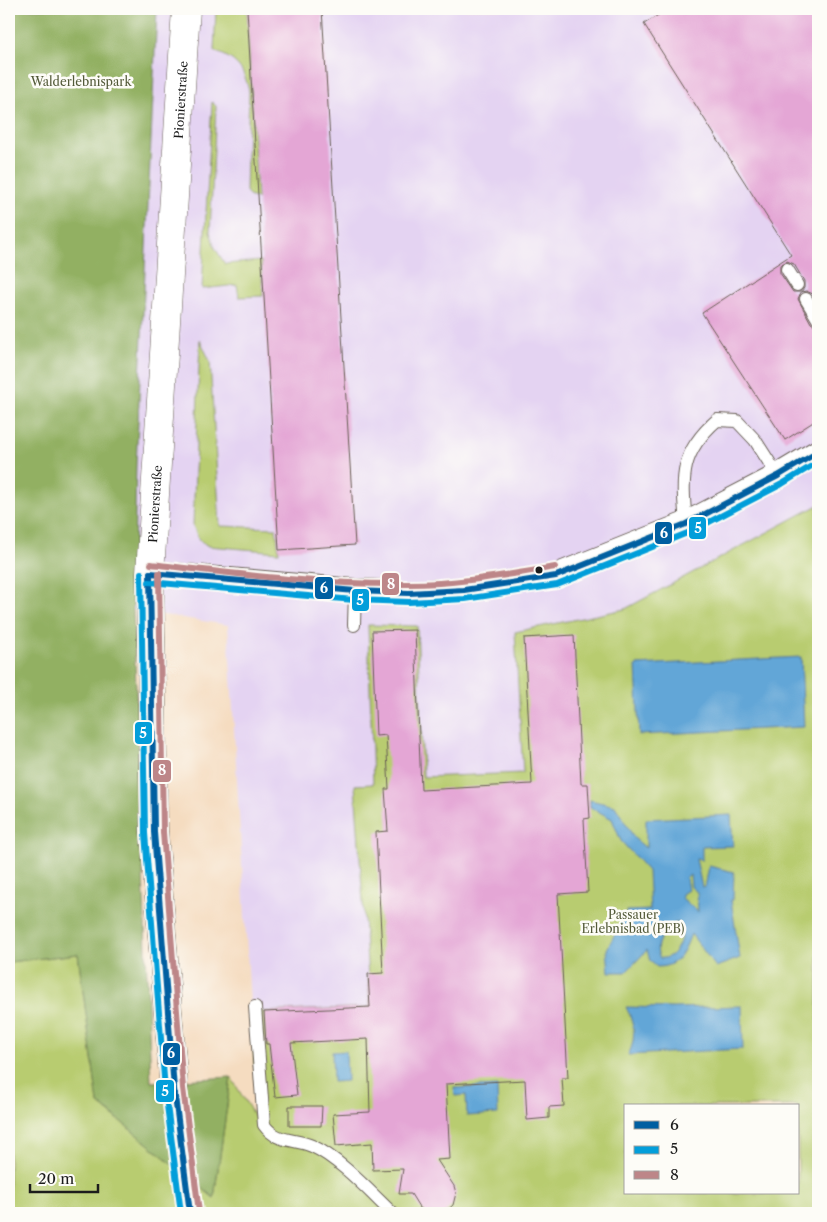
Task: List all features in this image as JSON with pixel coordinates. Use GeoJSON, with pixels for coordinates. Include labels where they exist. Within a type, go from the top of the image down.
{"type":"FeatureCollection","features":[{"type":"Feature","properties":{"kind":"main road","name":"Pionierstraße"},"geometry":{"type":"LineString","coordinates":[[174,1089],[154,832],[150,573],[186,9]]}},
{"type":"Feature","properties":{"kind":"street"},"geometry":{"type":"LineString","coordinates":[[150,573],[355,591],[409,593],[464,590],[556,576],[686,524],[778,476],[818,452]]}},
{"type":"Feature","properties":{"kind":"lane"},"geometry":{"type":"LineString","coordinates":[[787,269],[797,285]]}},
{"type":"Feature","properties":{"kind":"lane"},"geometry":{"type":"LineString","coordinates":[[806,299],[818,319]]}},
{"type":"Feature","properties":{"kind":"lane"},"geometry":{"type":"LineString","coordinates":[[686,524],[684,490],[687,457],[702,433],[716,420],[738,421],[755,440],[778,476]]}},
{"type":"Feature","properties":{"kind":"lane"},"geometry":{"type":"LineString","coordinates":[[354,625],[355,591]]}},
{"type":"Feature","properties":{"kind":"lane"},"geometry":{"type":"LineString","coordinates":[[256,1007],[264,1125],[271,1135],[312,1146],[349,1172],[392,1213]]}},
{"type":"Feature","properties":{"kind":"shaded area"},"geometry":{"type":"Polygon","coordinates":[[[157,9],[818,9],[818,1213],[371,1213],[257,1123],[228,625],[133,610],[136,467],[157,9]]]}},
{"type":"Feature","properties":{"kind":"green space","name":"Walderlebnispark"},"geometry":{"type":"Polygon","coordinates":[[[9,9],[157,9],[136,467],[133,610],[151,1082],[231,1077],[214,1198],[98,1103],[78,954],[9,962],[9,9]]]}},
{"type":"Feature","properties":{"kind":"green space"},"geometry":{"type":"Polygon","coordinates":[[[216,9],[247,9],[257,199],[249,196],[246,191],[249,92],[245,77],[234,61],[214,51],[216,9]]]}},
{"type":"Feature","properties":{"kind":"green space"},"geometry":{"type":"Polygon","coordinates":[[[212,102],[216,106],[210,232],[215,248],[225,264],[261,261],[263,296],[239,297],[237,285],[202,289],[212,102]]]}},
{"type":"Feature","properties":{"kind":"green space"},"geometry":{"type":"Polygon","coordinates":[[[200,340],[210,361],[220,526],[276,528],[279,552],[208,546],[199,540],[193,526],[200,340]]]}},
{"type":"Feature","properties":{"kind":"green space","name":"Passauer Erlebnisbad (PEB)"},"geometry":{"type":"Polygon","coordinates":[[[818,505],[818,1213],[9,1213],[9,962],[78,954],[98,1103],[214,1198],[231,1077],[257,1121],[251,1007],[255,1007],[263,1012],[370,1007],[355,785],[373,784],[368,625],[417,626],[423,777],[523,773],[515,632],[625,609],[818,505]]]}},
{"type":"Feature","properties":{"kind":"water"},"geometry":{"type":"Polygon","coordinates":[[[801,657],[804,727],[639,735],[636,665],[801,657]]]}},
{"type":"Feature","properties":{"kind":"water"},"geometry":{"type":"Polygon","coordinates":[[[590,800],[615,806],[635,839],[646,848],[646,819],[731,815],[733,846],[702,847],[702,860],[696,859],[702,887],[705,887],[709,866],[734,872],[733,900],[731,900],[740,958],[716,967],[691,934],[683,952],[670,964],[657,967],[650,961],[647,950],[626,972],[609,972],[607,949],[627,911],[650,910],[648,871],[621,841],[612,819],[590,807],[590,800]],[[690,875],[686,877],[688,890],[682,894],[682,898],[698,912],[697,892],[691,887],[690,875]],[[675,923],[667,930],[658,943],[657,948],[660,958],[670,956],[680,942],[681,926],[679,923],[675,923]]]}},
{"type":"Feature","properties":{"kind":"water"},"geometry":{"type":"Polygon","coordinates":[[[742,1006],[743,1049],[628,1055],[633,1043],[633,1031],[626,1007],[742,1006]]]}},
{"type":"Feature","properties":{"kind":"water"},"geometry":{"type":"Polygon","coordinates":[[[346,1051],[347,1081],[333,1082],[332,1052],[346,1051]]]}},
{"type":"Feature","properties":{"kind":"water"},"geometry":{"type":"Polygon","coordinates":[[[497,1086],[498,1114],[467,1116],[466,1095],[455,1096],[454,1088],[497,1086]]]}},
{"type":"Feature","properties":{"kind":"building"},"geometry":{"type":"Polygon","coordinates":[[[247,9],[322,9],[355,545],[279,550],[247,9]]]}},
{"type":"Feature","properties":{"kind":"building"},"geometry":{"type":"Polygon","coordinates":[[[668,9],[818,9],[818,304],[813,294],[806,291],[801,292],[798,299],[811,323],[818,327],[818,419],[785,440],[702,313],[791,255],[644,24],[668,9]],[[787,261],[780,265],[780,273],[793,292],[801,292],[804,288],[804,281],[794,264],[787,261]]]}},
{"type":"Feature","properties":{"kind":"building"},"geometry":{"type":"Polygon","coordinates":[[[415,630],[421,790],[532,784],[524,638],[574,635],[581,784],[588,784],[590,818],[584,819],[588,892],[558,894],[568,1078],[562,1078],[564,1106],[549,1107],[549,1118],[527,1120],[525,1080],[446,1084],[450,1159],[437,1160],[454,1186],[456,1193],[453,1205],[444,1213],[427,1213],[419,1207],[411,1194],[399,1194],[403,1169],[373,1170],[372,1143],[336,1146],[333,1114],[370,1112],[368,1039],[291,1043],[297,1095],[275,1097],[269,1044],[266,1044],[264,1012],[370,1007],[368,974],[383,973],[376,832],[388,831],[385,789],[389,789],[386,735],[376,736],[372,631],[415,630]]]}},
{"type":"Feature","properties":{"kind":"building"},"geometry":{"type":"Polygon","coordinates":[[[289,1106],[322,1106],[321,1126],[289,1126],[289,1106]]]}},
{"type":"Feature","properties":{"kind":"tunnel"},"geometry":{"type":"LineString","coordinates":[[174,1089],[190,1213]]}},
{"type":"Feature","properties":{"kind":"transit line","name":"6"},"geometry":{"type":"LineString","coordinates":[[150,573],[355,591],[409,593],[464,590],[556,576],[686,524],[778,476],[818,452]]}},
{"type":"Feature","properties":{"kind":"transit line","name":"5"},"geometry":{"type":"LineString","coordinates":[[149,582],[354,600],[409,602],[465,599],[557,585],[690,532],[782,484],[818,462]]}},
{"type":"Feature","properties":{"kind":"transit line","name":"8"},"geometry":{"type":"LineString","coordinates":[[151,564],[279,578],[376,584],[445,582],[555,567]]}},
{"type":"Feature","properties":{"kind":"transit line","name":"5"},"geometry":{"type":"LineString","coordinates":[[141,573],[145,833],[165,1090],[181,1213]]}},
{"type":"Feature","properties":{"kind":"transit line","name":"6"},"geometry":{"type":"LineString","coordinates":[[150,573],[154,832],[174,1089],[190,1213]]}},
{"type":"Feature","properties":{"kind":"transit line","name":"8"},"geometry":{"type":"LineString","coordinates":[[159,573],[163,832],[183,1088],[199,1212]]}}]}
